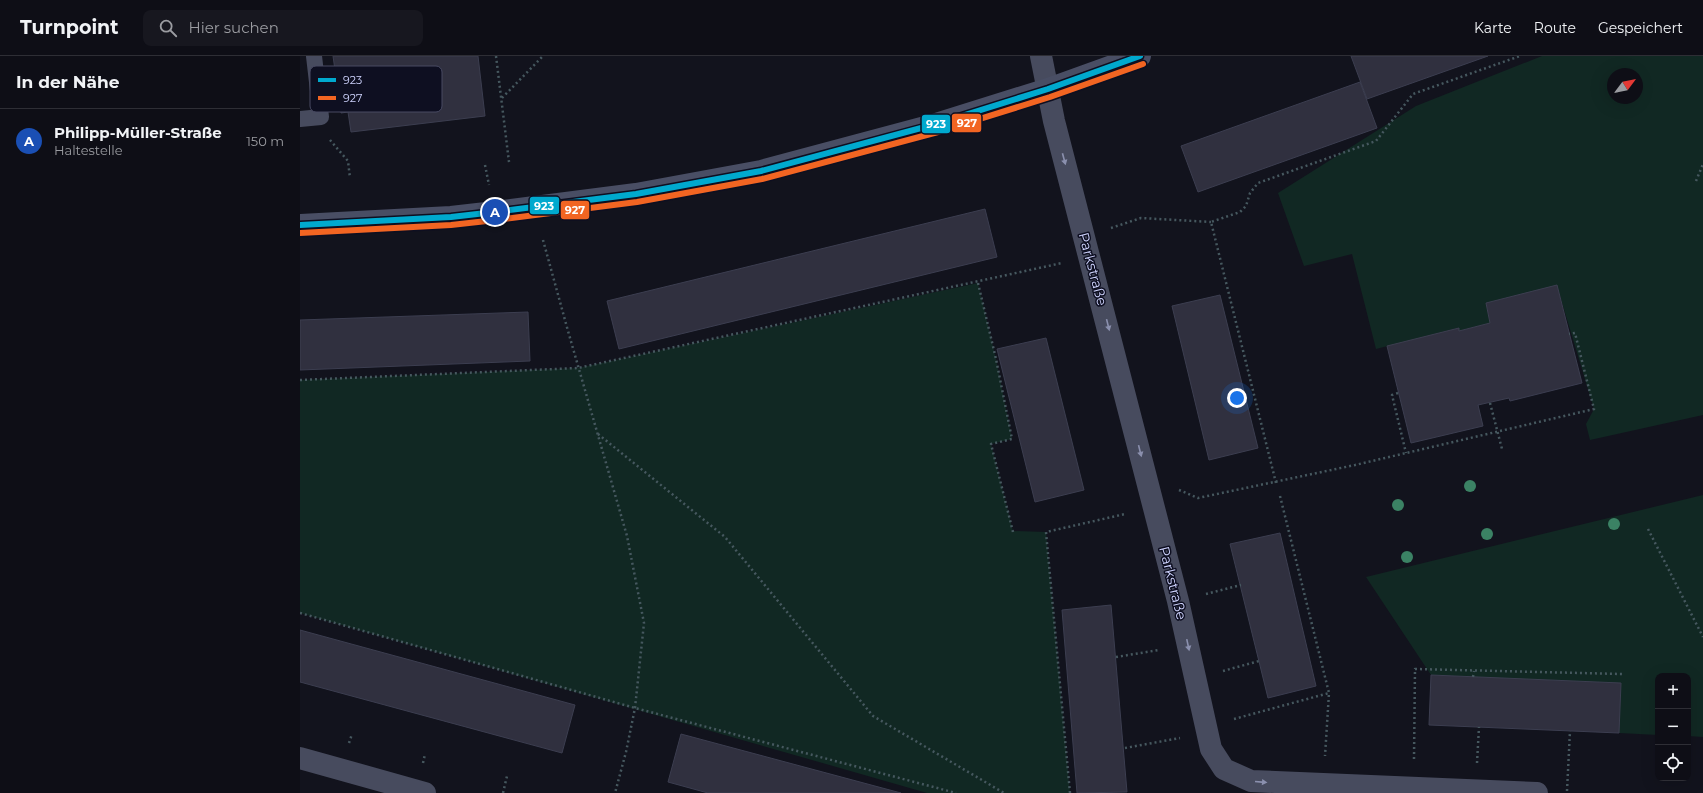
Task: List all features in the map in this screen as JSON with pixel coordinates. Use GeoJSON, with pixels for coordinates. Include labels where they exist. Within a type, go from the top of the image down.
{"type":"FeatureCollection","features":[{"type":"Feature","properties":{"kind":"main road"},"geometry":{"type":"LineString","coordinates":[[300,225],[452,217],[636,194],[698,184],[761,171],[936,124],[1048,89],[1140,56]]}},
{"type":"Feature","properties":{"kind":"street","name":"Parkstraße"},"geometry":{"type":"LineString","coordinates":[[1041,56],[1054,121],[1178,601],[1211,749],[1224,769],[1251,781],[1276,783],[1323,783],[1537,793]]}},
{"type":"Feature","properties":{"kind":"street"},"geometry":{"type":"LineString","coordinates":[[300,758],[425,793]]}},
{"type":"Feature","properties":{"kind":"lane"},"geometry":{"type":"LineString","coordinates":[[314,56],[315,66]]}},
{"type":"Feature","properties":{"kind":"lane"},"geometry":{"type":"LineString","coordinates":[[300,119],[321,117],[320,112]]}},
{"type":"Feature","properties":{"kind":"path"},"geometry":{"type":"LineString","coordinates":[[496,56],[509,162]]}},
{"type":"Feature","properties":{"kind":"path"},"geometry":{"type":"LineString","coordinates":[[502,98],[544,56]]}},
{"type":"Feature","properties":{"kind":"path"},"geometry":{"type":"LineString","coordinates":[[1124,224],[1141,218],[1211,222],[1240,212],[1246,206],[1250,193],[1258,183],[1376,141],[1413,94],[1520,56]]}},
{"type":"Feature","properties":{"kind":"path"},"geometry":{"type":"LineString","coordinates":[[321,117],[332,143],[348,161],[350,178]]}},
{"type":"Feature","properties":{"kind":"path"},"geometry":{"type":"LineString","coordinates":[[1696,181],[1703,164]]}},
{"type":"Feature","properties":{"kind":"path"},"geometry":{"type":"LineString","coordinates":[[485,165],[490,189]]}},
{"type":"Feature","properties":{"kind":"path"},"geometry":{"type":"LineString","coordinates":[[1211,222],[1276,483]]}},
{"type":"Feature","properties":{"kind":"path"},"geometry":{"type":"LineString","coordinates":[[543,240],[578,368],[627,536],[644,623],[634,708],[626,752],[615,793]]}},
{"type":"Feature","properties":{"kind":"path"},"geometry":{"type":"LineString","coordinates":[[300,380],[578,368],[978,283],[1090,257]]}},
{"type":"Feature","properties":{"kind":"path"},"geometry":{"type":"LineString","coordinates":[[978,283],[996,359],[1012,439],[991,444],[1013,532]]}},
{"type":"Feature","properties":{"kind":"path"},"geometry":{"type":"LineString","coordinates":[[1070,793],[1046,532],[1152,501],[1176,489],[1198,498],[1276,483],[1594,409],[1574,333],[1569,334]]}},
{"type":"Feature","properties":{"kind":"path"},"geometry":{"type":"LineString","coordinates":[[1398,393],[1392,395],[1406,453]]}},
{"type":"Feature","properties":{"kind":"path"},"geometry":{"type":"LineString","coordinates":[[1490,403],[1502,449]]}},
{"type":"Feature","properties":{"kind":"path"},"geometry":{"type":"LineString","coordinates":[[597,433],[725,537],[873,716],[1004,793]]}},
{"type":"Feature","properties":{"kind":"path"},"geometry":{"type":"LineString","coordinates":[[1280,496],[1329,693],[1323,783]]}},
{"type":"Feature","properties":{"kind":"path"},"geometry":{"type":"LineString","coordinates":[[1648,529],[1703,637]]}},
{"type":"Feature","properties":{"kind":"path"},"geometry":{"type":"LineString","coordinates":[[1178,601],[1241,585]]}},
{"type":"Feature","properties":{"kind":"path"},"geometry":{"type":"LineString","coordinates":[[300,613],[634,708],[956,793]]}},
{"type":"Feature","properties":{"kind":"path"},"geometry":{"type":"LineString","coordinates":[[1116,657],[1156,651]]}},
{"type":"Feature","properties":{"kind":"path"},"geometry":{"type":"LineString","coordinates":[[1195,679],[1259,661]]}},
{"type":"Feature","properties":{"kind":"path"},"geometry":{"type":"LineString","coordinates":[[1413,788],[1415,669],[1622,674]]}},
{"type":"Feature","properties":{"kind":"path"},"geometry":{"type":"LineString","coordinates":[[1473,677],[1474,670]]}},
{"type":"Feature","properties":{"kind":"path"},"geometry":{"type":"LineString","coordinates":[[1125,748],[1191,736],[1206,726],[1329,693]]}},
{"type":"Feature","properties":{"kind":"path"},"geometry":{"type":"LineString","coordinates":[[1475,790],[1479,727]]}},
{"type":"Feature","properties":{"kind":"path"},"geometry":{"type":"LineString","coordinates":[[1567,793],[1570,731]]}},
{"type":"Feature","properties":{"kind":"path"},"geometry":{"type":"LineString","coordinates":[[503,793],[507,776]]}},
{"type":"Feature","properties":{"kind":"green space"},"geometry":{"type":"Polygon","coordinates":[[[1542,56],[1703,56],[1703,415],[1590,440],[1586,424],[1594,409],[1557,286],[1486,303],[1490,323],[1459,331],[1458,328],[1376,349],[1352,254],[1304,266],[1278,193],[1416,106],[1542,56]]]}},
{"type":"Feature","properties":{"kind":"green space"},"geometry":{"type":"Polygon","coordinates":[[[978,283],[996,359],[1012,439],[991,444],[1013,531],[1046,532],[1070,793],[927,793],[300,613],[300,380],[578,368],[978,283]]]}},
{"type":"Feature","properties":{"kind":"green space"},"geometry":{"type":"Polygon","coordinates":[[[1703,495],[1703,737],[1691,736],[1691,673],[1655,673],[1655,735],[1619,733],[1621,684],[1431,675],[1366,577],[1703,495]]]}},
{"type":"Feature","properties":{"kind":"building"},"geometry":{"type":"Polygon","coordinates":[[[333,56],[478,56],[485,116],[351,132],[348,112],[442,112],[442,66],[334,66],[333,56]]]}},
{"type":"Feature","properties":{"kind":"building"},"geometry":{"type":"Polygon","coordinates":[[[1351,56],[1488,56],[1367,99],[1351,56]]]}},
{"type":"Feature","properties":{"kind":"building"},"geometry":{"type":"Polygon","coordinates":[[[1360,82],[1377,128],[1198,192],[1181,146],[1360,82]]]}},
{"type":"Feature","properties":{"kind":"building"},"geometry":{"type":"Polygon","coordinates":[[[985,209],[997,257],[619,349],[607,301],[985,209]]]}},
{"type":"Feature","properties":{"kind":"building"},"geometry":{"type":"Polygon","coordinates":[[[1557,285],[1582,383],[1510,401],[1509,398],[1478,405],[1483,426],[1411,443],[1387,346],[1459,328],[1459,331],[1490,323],[1486,303],[1557,285]]]}},
{"type":"Feature","properties":{"kind":"building"},"geometry":{"type":"Polygon","coordinates":[[[1220,295],[1258,448],[1209,460],[1172,306],[1220,295]]]}},
{"type":"Feature","properties":{"kind":"building"},"geometry":{"type":"Polygon","coordinates":[[[528,312],[530,361],[300,370],[300,320],[528,312]]]}},
{"type":"Feature","properties":{"kind":"building"},"geometry":{"type":"Polygon","coordinates":[[[1046,338],[1084,490],[1035,502],[997,349],[1046,338]]]}},
{"type":"Feature","properties":{"kind":"building"},"geometry":{"type":"Polygon","coordinates":[[[1280,533],[1316,686],[1268,698],[1230,544],[1280,533]]]}},
{"type":"Feature","properties":{"kind":"building"},"geometry":{"type":"Polygon","coordinates":[[[1111,605],[1127,792],[1077,793],[1062,610],[1111,605]]]}},
{"type":"Feature","properties":{"kind":"building"},"geometry":{"type":"Polygon","coordinates":[[[300,630],[575,705],[562,753],[300,682],[300,630]]]}},
{"type":"Feature","properties":{"kind":"building"},"geometry":{"type":"Polygon","coordinates":[[[1431,675],[1621,683],[1619,733],[1429,725],[1431,675]]]}},
{"type":"Feature","properties":{"kind":"building"},"geometry":{"type":"Polygon","coordinates":[[[681,734],[901,793],[708,793],[668,782],[681,734]]]}},
{"type":"Feature","properties":{"kind":"transit line","name":"923"},"geometry":{"type":"LineString","coordinates":[[300,225],[451,217],[495,212],[636,194],[761,171],[936,124],[1048,89],[1140,56]]}},
{"type":"Feature","properties":{"kind":"transit line","name":"927"},"geometry":{"type":"LineString","coordinates":[[300,233],[451,225],[496,220],[637,202],[762,179],[938,132],[1050,97],[1143,64]]}},
{"type":"Feature","properties":{"kind":"place","name":"Philipp-Müller-Straße"},"geometry":{"type":"Point","coordinates":[495,212]}}]}
